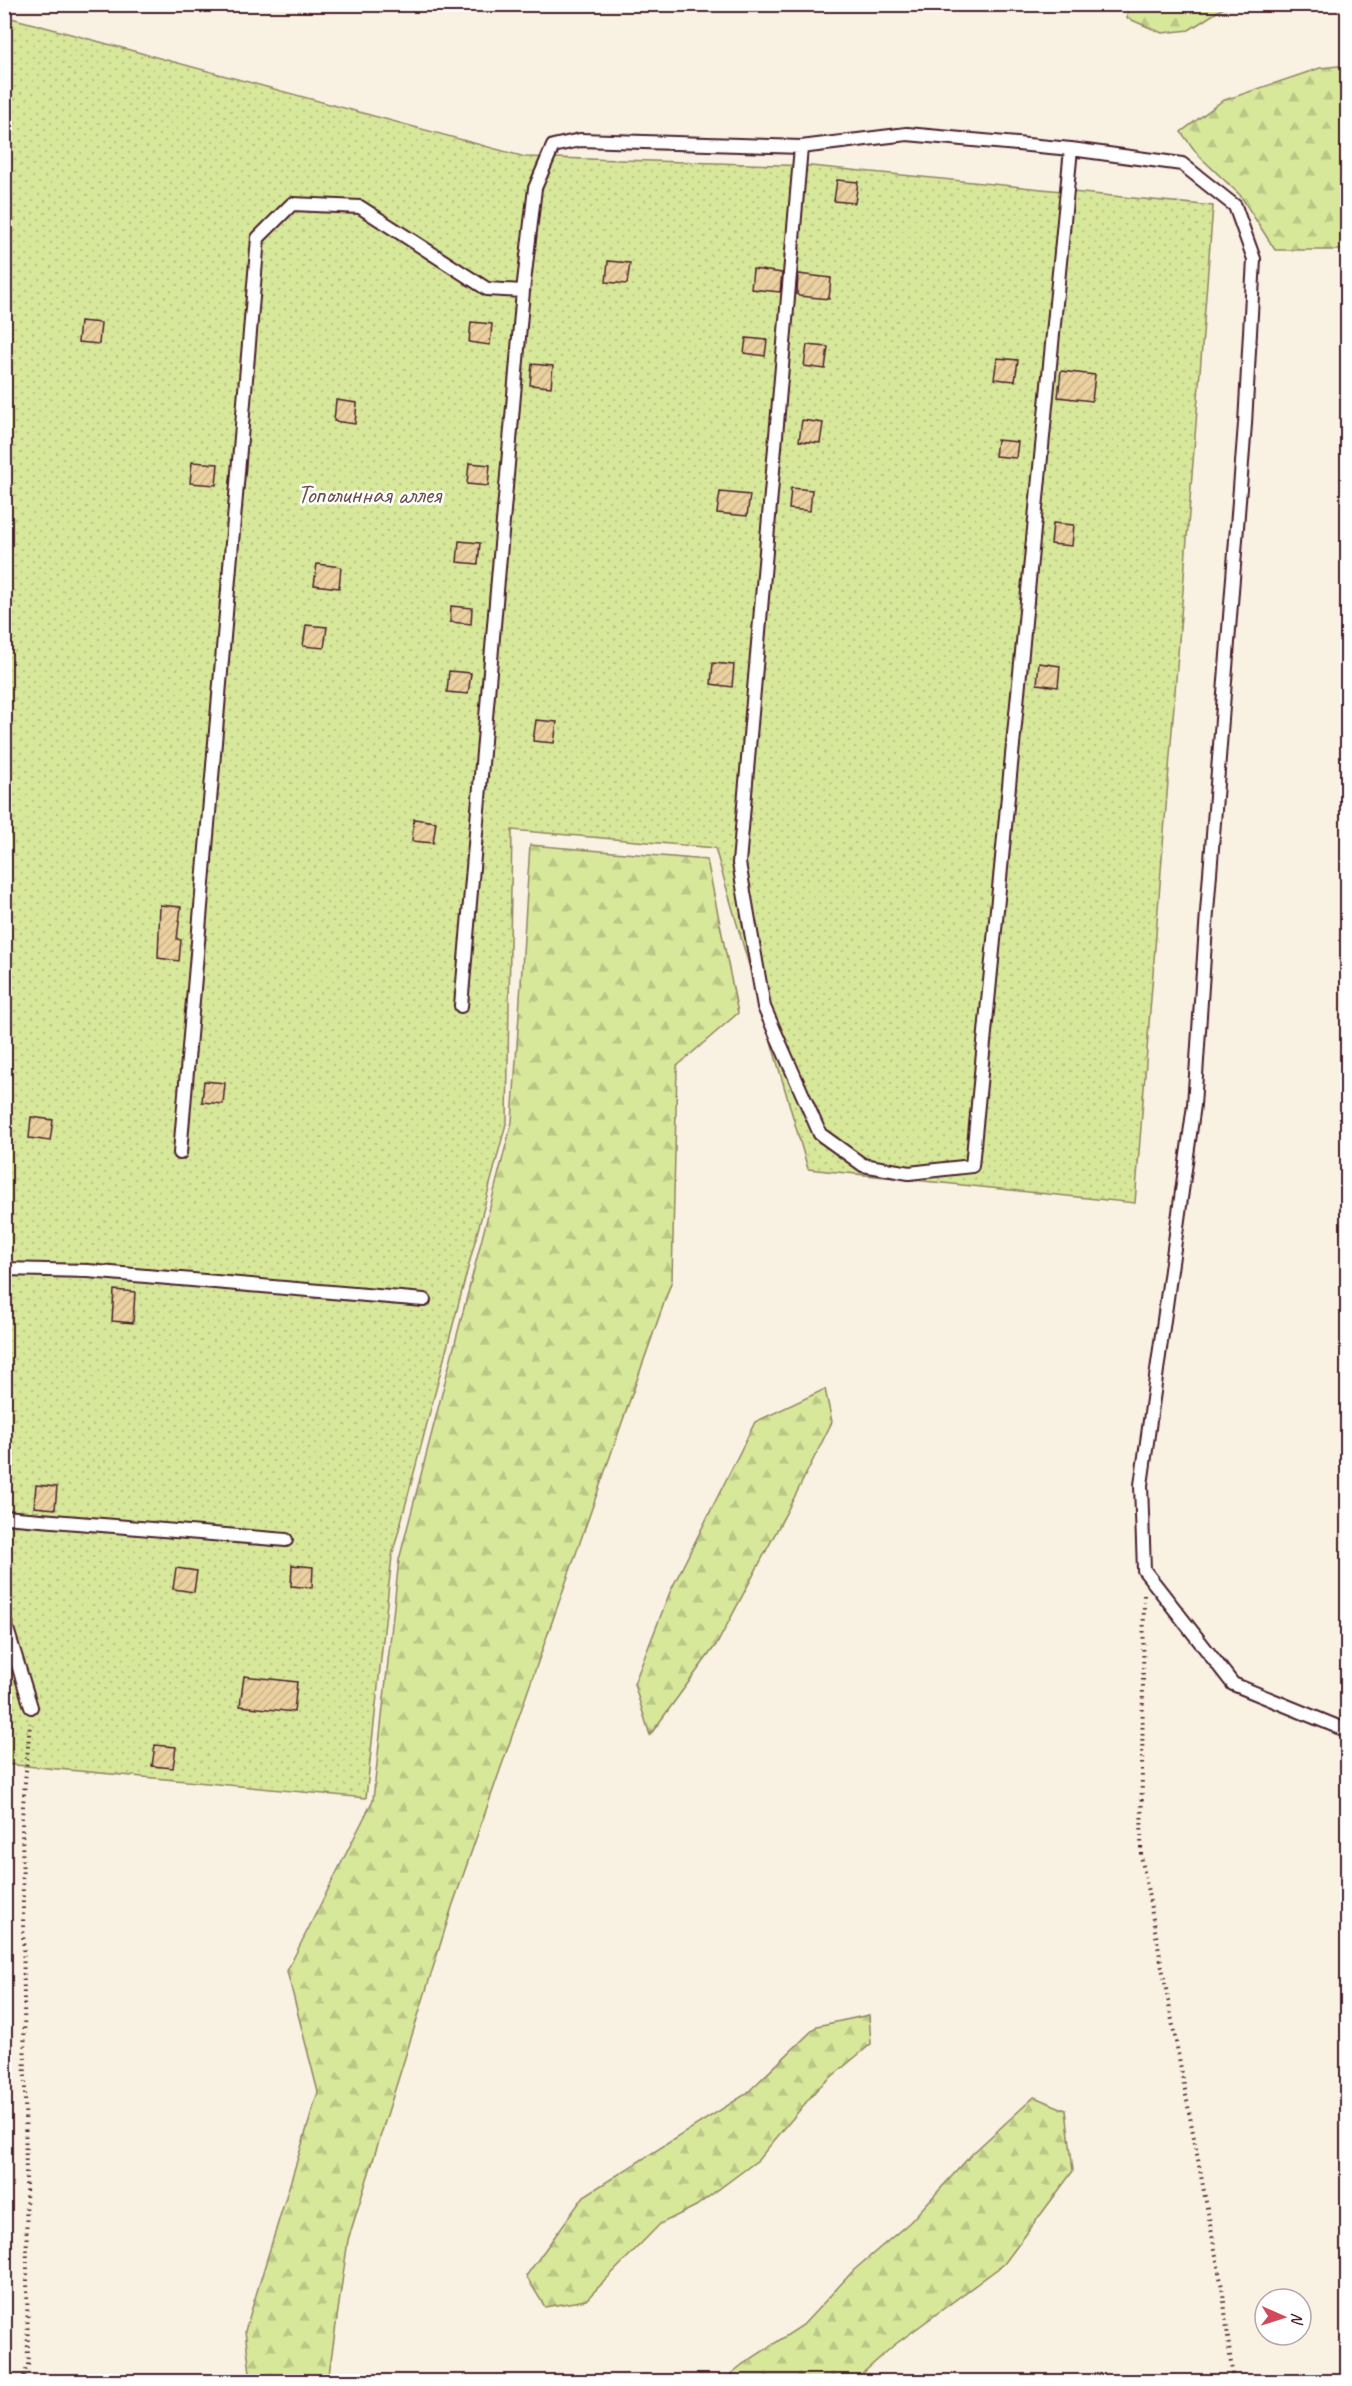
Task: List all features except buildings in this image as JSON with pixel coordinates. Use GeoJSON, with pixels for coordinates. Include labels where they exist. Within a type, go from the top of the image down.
{"type":"FeatureCollection","features":[{"type":"Feature","properties":{"kind":"lane"},"geometry":{"type":"LineString","coordinates":[[461,1006],[523,291],[535,188],[553,146],[580,140],[801,147],[907,134],[1071,149],[1182,164],[1234,206],[1254,259],[1245,424],[1194,1105],[1141,1485],[1144,1570],[1233,1684],[1347,1731]]}},
{"type":"Feature","properties":{"kind":"lane"},"geometry":{"type":"LineString","coordinates":[[801,147],[739,863],[764,1007],[820,1134],[863,1165],[909,1173],[972,1166],[1071,149]]}},
{"type":"Feature","properties":{"kind":"lane"},"geometry":{"type":"LineString","coordinates":[[180,1153],[258,238],[292,204],[360,207],[488,289],[523,291]]}},
{"type":"Feature","properties":{"kind":"lane"},"geometry":{"type":"LineString","coordinates":[[4,1269],[88,1271],[424,1300]]}},
{"type":"Feature","properties":{"kind":"lane"},"geometry":{"type":"LineString","coordinates":[[4,1517],[286,1540]]}},
{"type":"Feature","properties":{"kind":"lane"},"geometry":{"type":"LineString","coordinates":[[4,1619],[31,1707]]}},
{"type":"Feature","properties":{"kind":"path"},"geometry":{"type":"LineString","coordinates":[[1144,1570],[1141,1855],[1222,2293],[1233,2382]]}},
{"type":"Feature","properties":{"kind":"path"},"geometry":{"type":"LineString","coordinates":[[22,2382],[28,2365],[22,1818],[31,1707]]}},
{"type":"Feature","properties":{"kind":"green space"},"geometry":{"type":"Polygon","coordinates":[[[1128,4],[1228,5],[1189,30],[1162,33],[1127,18],[1128,4]]]}},
{"type":"Feature","properties":{"kind":"green space","name":"Тополинная аллея"},"geometry":{"type":"Polygon","coordinates":[[[4,16],[525,157],[811,166],[1213,206],[1135,1203],[808,1169],[715,848],[512,830],[507,1120],[392,1556],[366,1798],[5,1764],[4,16]]]}},
{"type":"Feature","properties":{"kind":"green space"},"geometry":{"type":"Polygon","coordinates":[[[1347,65],[1347,250],[1275,250],[1240,195],[1199,156],[1181,132],[1222,101],[1320,68],[1347,65]]]}},
{"type":"Feature","properties":{"kind":"green space"},"geometry":{"type":"Polygon","coordinates":[[[530,845],[707,860],[738,1013],[677,1066],[672,1280],[452,1907],[348,2240],[328,2381],[251,2381],[245,2331],[318,2092],[287,1971],[373,1800],[399,1560],[512,1122],[530,845]]]}},
{"type":"Feature","properties":{"kind":"green space"},"geometry":{"type":"Polygon","coordinates":[[[825,1389],[832,1422],[796,1494],[718,1642],[650,1735],[634,1684],[670,1592],[755,1422],[825,1389]]]}},
{"type":"Feature","properties":{"kind":"green space"},"geometry":{"type":"Polygon","coordinates":[[[869,2015],[871,2044],[818,2088],[758,2160],[696,2206],[660,2224],[586,2300],[545,2307],[526,2276],[584,2196],[746,2094],[817,2026],[869,2015]]]}},
{"type":"Feature","properties":{"kind":"green space"},"geometry":{"type":"Polygon","coordinates":[[[1034,2097],[1066,2110],[1073,2171],[1004,2264],[893,2346],[854,2381],[722,2381],[743,2364],[803,2325],[854,2270],[910,2222],[973,2153],[1034,2097]]]}}]}
